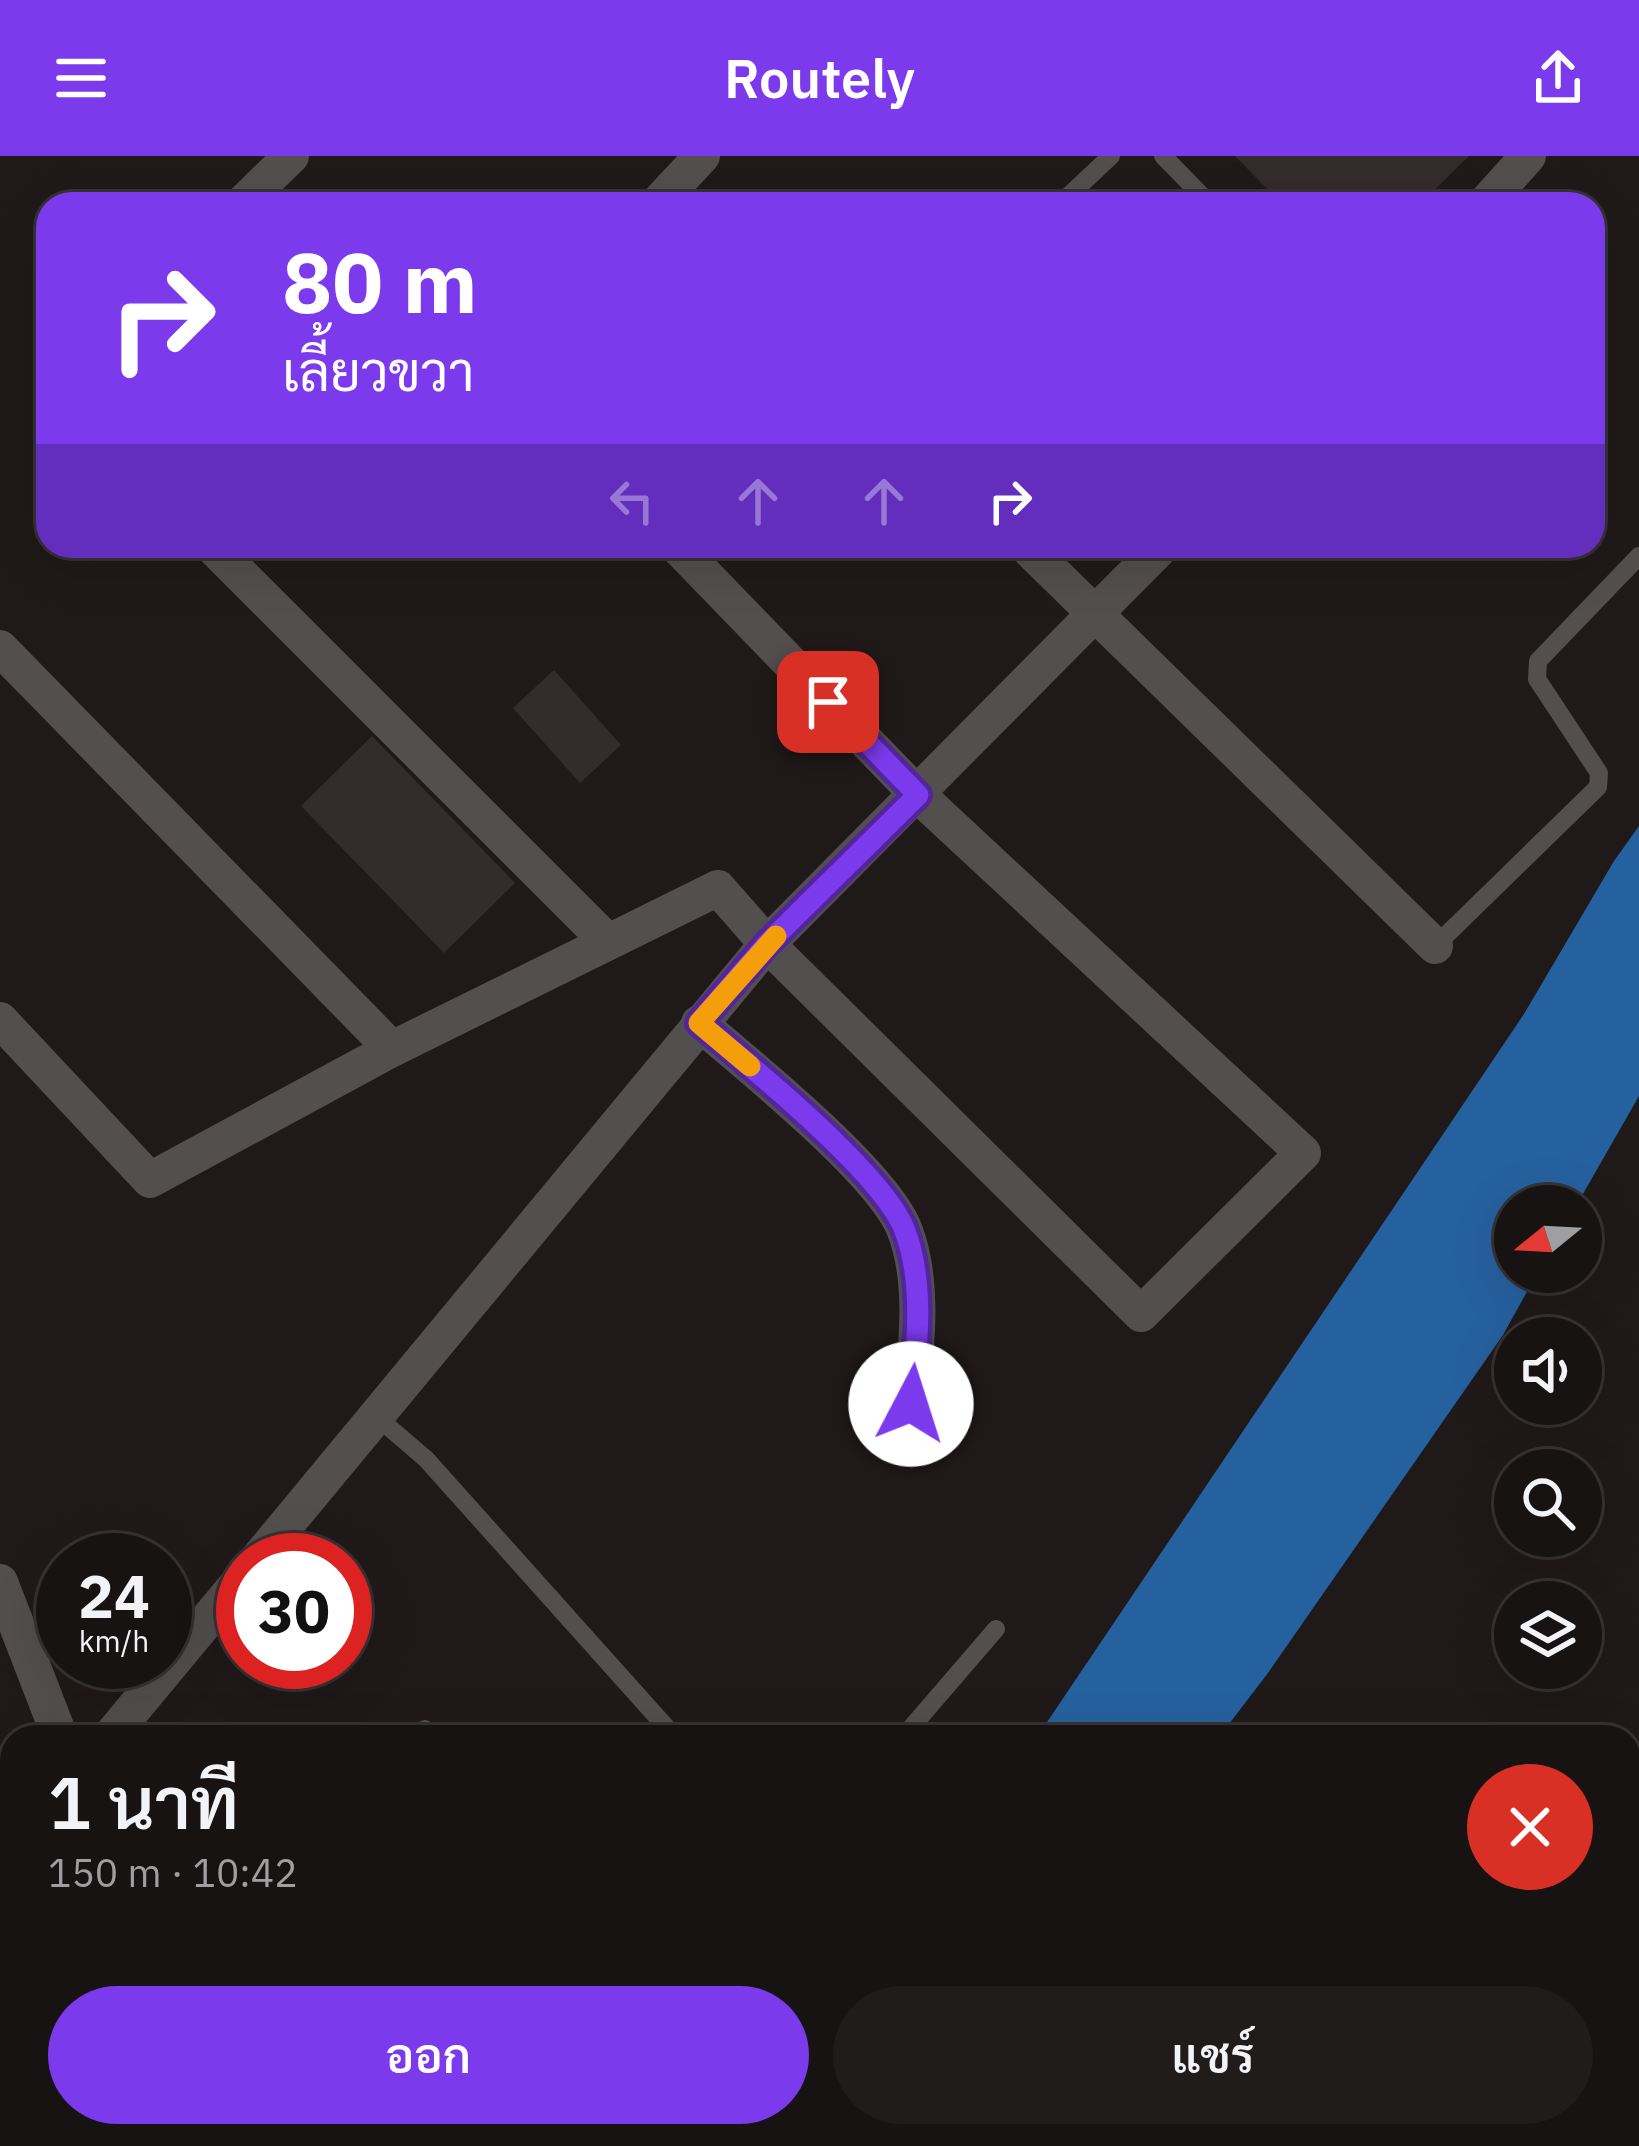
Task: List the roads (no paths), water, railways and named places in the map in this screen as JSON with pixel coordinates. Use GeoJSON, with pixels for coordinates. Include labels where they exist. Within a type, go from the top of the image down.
{"type":"FeatureCollection","features":[{"type":"Feature","properties":{"kind":"street"},"geometry":{"type":"LineString","coordinates":[[254,192],[291,156]]}},
{"type":"Feature","properties":{"kind":"street"},"geometry":{"type":"LineString","coordinates":[[668,192],[702,156]]}},
{"type":"Feature","properties":{"kind":"street"},"geometry":{"type":"LineString","coordinates":[[1496,192],[1528,156]]}},
{"type":"Feature","properties":{"kind":"street"},"geometry":{"type":"LineString","coordinates":[[224,558],[605,940]]}},
{"type":"Feature","properties":{"kind":"street"},"geometry":{"type":"LineString","coordinates":[[0,1020],[150,1180],[392,1049],[718,888],[767,944],[1141,1314],[1303,1153],[918,795],[689,558]]}},
{"type":"Feature","properties":{"kind":"street"},"geometry":{"type":"LineString","coordinates":[[1038,558],[1435,946]]}},
{"type":"Feature","properties":{"kind":"street"},"geometry":{"type":"LineString","coordinates":[[280,1533],[767,944],[1150,558]]}},
{"type":"Feature","properties":{"kind":"street"},"geometry":{"type":"LineString","coordinates":[[0,648],[392,1049]]}},
{"type":"Feature","properties":{"kind":"street"},"geometry":{"type":"LineString","coordinates":[[699,1023],[866,1176],[894,1208],[906,1232],[916,1291],[911,1404]]}},
{"type":"Feature","properties":{"kind":"street"},"geometry":{"type":"LineString","coordinates":[[0,1582],[55,1725]]}},
{"type":"Feature","properties":{"kind":"street"},"geometry":{"type":"LineString","coordinates":[[120,1725],[216,1609]]}},
{"type":"Feature","properties":{"kind":"lane"},"geometry":{"type":"LineString","coordinates":[[1073,192],[1111,156]]}},
{"type":"Feature","properties":{"kind":"lane"},"geometry":{"type":"LineString","coordinates":[[1163,156],[1198,192]]}},
{"type":"Feature","properties":{"kind":"lane"},"geometry":{"type":"LineString","coordinates":[[1435,946],[1598,787],[1598,773],[1536,671],[1538,661],[1639,556]]}},
{"type":"Feature","properties":{"kind":"lane"},"geometry":{"type":"LineString","coordinates":[[377,1417],[426,1459],[664,1725]]}},
{"type":"Feature","properties":{"kind":"lane"},"geometry":{"type":"LineString","coordinates":[[913,1725],[996,1629]]}},
{"type":"Feature","properties":{"kind":"water"},"geometry":{"type":"Polygon","coordinates":[[[1639,826],[1639,1096],[1588,1185],[1494,1185],[1494,1293],[1526,1293],[1513,1317],[1494,1317],[1494,1348],[1228,1725],[1045,1725],[1524,1014],[1639,826]]]}}]}
